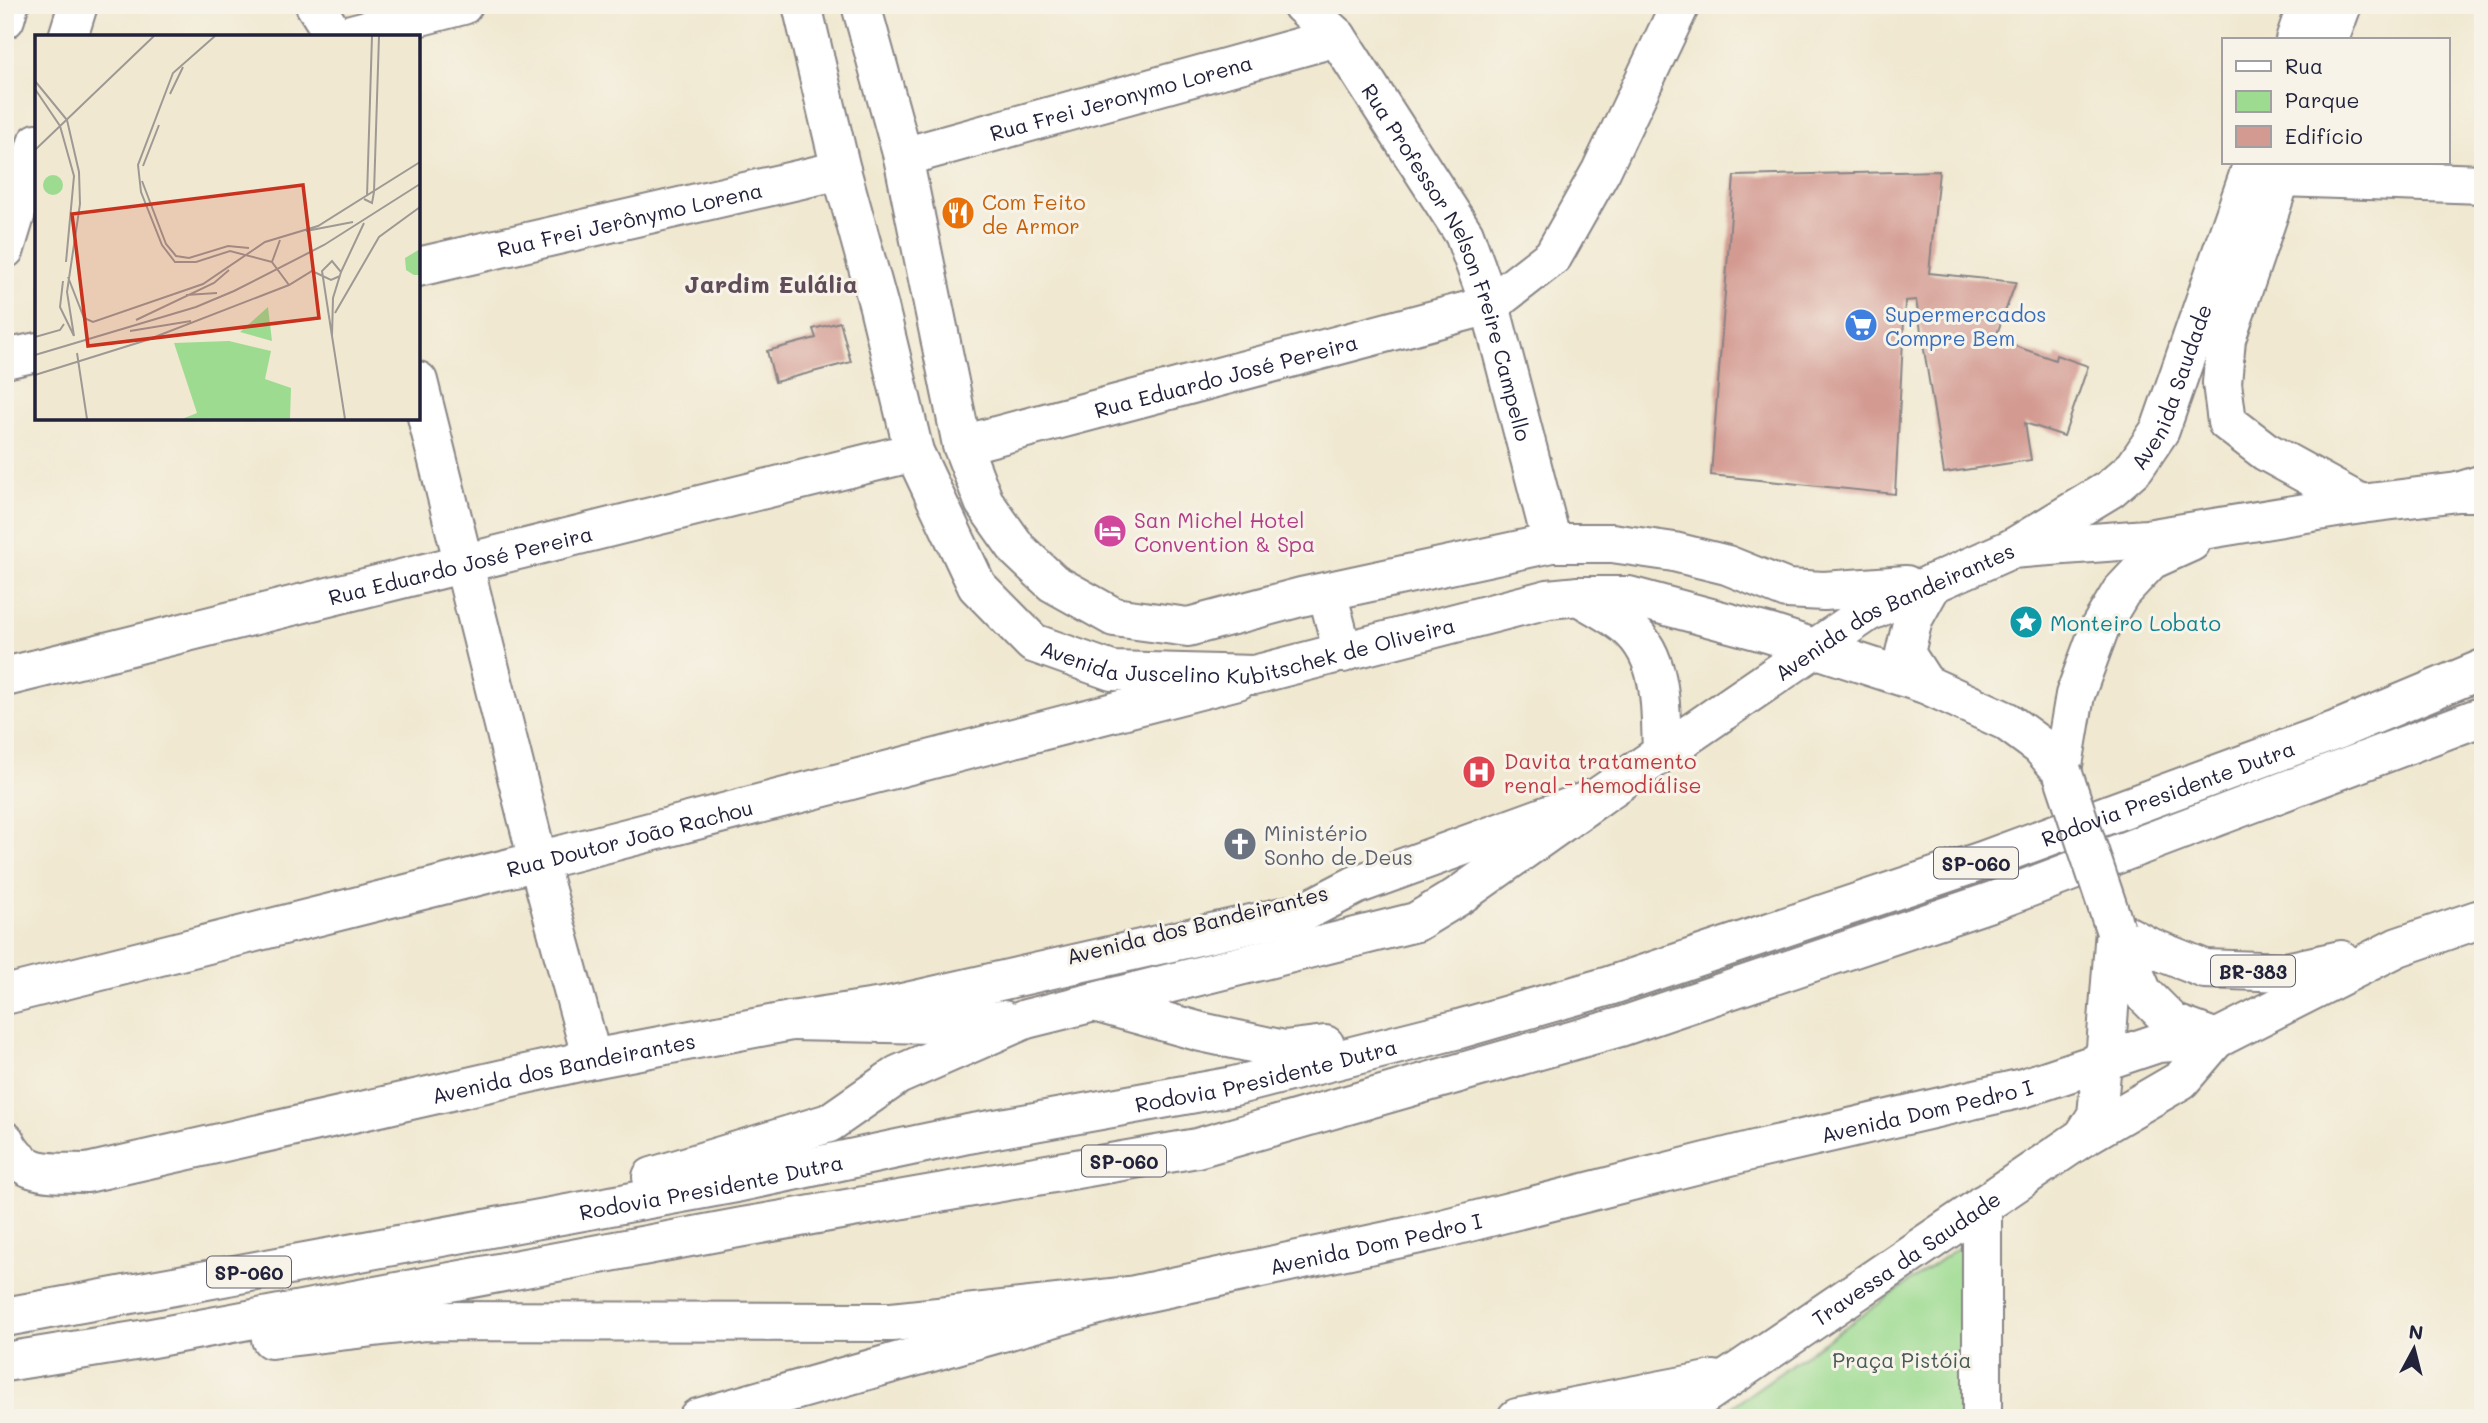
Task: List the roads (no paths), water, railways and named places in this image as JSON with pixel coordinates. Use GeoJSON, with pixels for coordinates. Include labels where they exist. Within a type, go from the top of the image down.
{"type":"FeatureCollection","features":[{"type":"Feature","properties":{"kind":"main road"},"geometry":{"type":"LineString","coordinates":[[5,19],[9,5]]}},
{"type":"Feature","properties":{"kind":"main road"},"geometry":{"type":"LineString","coordinates":[[69,35],[78,5]]}},
{"type":"Feature","properties":{"kind":"main road"},"geometry":{"type":"LineString","coordinates":[[315,5],[334,35]]}},
{"type":"Feature","properties":{"kind":"main road"},"geometry":{"type":"LineString","coordinates":[[348,35],[463,5]]}},
{"type":"Feature","properties":{"kind":"main road","name":"Avenida Juscelino Kubitschek de Oliveira"},"geometry":{"type":"LineString","coordinates":[[802,5],[841,170],[879,307],[914,452],[977,586],[1033,643],[1112,671],[1254,676],[1548,599],[1629,596],[1770,634],[1925,684],[2006,721],[2040,746],[2062,771]]}},
{"type":"Feature","properties":{"kind":"main road","name":"Avenida Juscelino Kubitschek de Oliveira"},"geometry":{"type":"LineString","coordinates":[[861,5],[903,157],[962,445],[984,502],[1018,550],[1053,583],[1114,617],[1188,627],[1327,592],[1552,543],[1612,543],[1674,552],[1727,565],[1787,589],[1824,591],[1933,583]]}},
{"type":"Feature","properties":{"kind":"main road","name":"Rua Professor Nelson Freire Campello"},"geometry":{"type":"LineString","coordinates":[[1302,5],[1337,37],[1464,234],[1490,305],[1552,543]]}},
{"type":"Feature","properties":{"kind":"main road"},"geometry":{"type":"LineString","coordinates":[[1490,305],[1553,256],[1601,171],[1680,5]]}},
{"type":"Feature","properties":{"kind":"main road"},"geometry":{"type":"LineString","coordinates":[[2296,38],[2307,5]]}},
{"type":"Feature","properties":{"kind":"main road"},"geometry":{"type":"LineString","coordinates":[[2330,38],[2342,5]]}},
{"type":"Feature","properties":{"kind":"main road","name":"Rua Frei Jeronymo Lorena"},"geometry":{"type":"LineString","coordinates":[[903,157],[1337,37]]}},
{"type":"Feature","properties":{"kind":"main road"},"geometry":{"type":"LineString","coordinates":[[5,249],[35,150]]}},
{"type":"Feature","properties":{"kind":"main road"},"geometry":{"type":"LineString","coordinates":[[2273,167],[2483,184]]}},
{"type":"Feature","properties":{"kind":"main road","name":"Avenida Saudade"},"geometry":{"type":"LineString","coordinates":[[2273,167],[2226,339],[2222,383],[2227,422],[2265,451],[2361,504]]}},
{"type":"Feature","properties":{"kind":"main road","name":"Avenida Saudade"},"geometry":{"type":"LineString","coordinates":[[2011,549],[2110,489],[2134,467],[2160,430],[2273,167]]}},
{"type":"Feature","properties":{"kind":"main road","name":"Rua Frei Jerônymo Lorena"},"geometry":{"type":"LineString","coordinates":[[420,267],[841,170]]}},
{"type":"Feature","properties":{"kind":"main road"},"geometry":{"type":"LineString","coordinates":[[879,307],[931,294]]}},
{"type":"Feature","properties":{"kind":"main road","name":"Rua Eduardo José Pereira"},"geometry":{"type":"LineString","coordinates":[[962,445],[1490,305]]}},
{"type":"Feature","properties":{"kind":"main road"},"geometry":{"type":"LineString","coordinates":[[5,359],[35,352]]}},
{"type":"Feature","properties":{"kind":"main road"},"geometry":{"type":"LineString","coordinates":[[420,390],[538,861],[592,1059]]}},
{"type":"Feature","properties":{"kind":"main road","name":"Rua Eduardo José Pereira"},"geometry":{"type":"LineString","coordinates":[[5,677],[914,452]]}},
{"type":"Feature","properties":{"kind":"main road","name":"Avenida dos Bandeirantes"},"geometry":{"type":"LineString","coordinates":[[5,1141],[11,1155],[34,1171],[87,1172],[592,1059],[791,1021],[889,1006],[1304,912],[1356,885],[1598,797],[1868,612],[2011,549],[2147,539],[2361,504],[2474,489]]}},
{"type":"Feature","properties":{"kind":"main road"},"geometry":{"type":"LineString","coordinates":[[2216,1039],[2173,1023],[2143,993],[2115,929],[2062,771],[2075,695],[2101,627],[2121,592],[2151,560],[2232,524]]}},
{"type":"Feature","properties":{"kind":"main road"},"geometry":{"type":"LineString","coordinates":[[1925,684],[1905,653],[1913,619],[1933,583]]}},
{"type":"Feature","properties":{"kind":"main road"},"geometry":{"type":"LineString","coordinates":[[1327,592],[1343,653]]}},
{"type":"Feature","properties":{"kind":"main road"},"geometry":{"type":"LineString","coordinates":[[1579,596],[1623,623],[1644,645],[1658,677],[1662,752]]}},
{"type":"Feature","properties":{"kind":"main road","name":"Rodovia Presidente Dutra"},"geometry":{"type":"LineString","coordinates":[[5,1317],[736,1183],[968,1135],[1234,1086],[1459,1029],[1609,986],[1982,861],[2337,730],[2483,669]]}},
{"type":"Feature","properties":{"kind":"main road","name":"Rua Doutor João Rachou"},"geometry":{"type":"LineString","coordinates":[[5,995],[1254,676]]}},
{"type":"Feature","properties":{"kind":"main road","name":"Rodovia Presidente Dutra"},"geometry":{"type":"LineString","coordinates":[[5,1362],[147,1339],[743,1227],[1197,1148],[1620,1027],[1996,900],[2483,716]]}},
{"type":"Feature","properties":{"kind":"main road"},"geometry":{"type":"LineString","coordinates":[[494,1228],[829,1123],[898,1075],[1026,1019],[1416,922],[1457,897],[1598,797]]}},
{"type":"Feature","properties":{"kind":"main road","name":"BR-383"},"geometry":{"type":"LineString","coordinates":[[2115,929],[2147,946],[2205,969],[2286,972],[2398,947],[2477,920],[2483,922]]}},
{"type":"Feature","properties":{"kind":"main road"},"geometry":{"type":"LineString","coordinates":[[2083,1137],[2097,1115],[2102,1062],[2106,1048],[2115,929]]}},
{"type":"Feature","properties":{"kind":"main road","name":"BR-383"},"geometry":{"type":"LineString","coordinates":[[2216,1039],[2398,947]]}},
{"type":"Feature","properties":{"kind":"main road"},"geometry":{"type":"LineString","coordinates":[[1092,1001],[1201,1032],[1284,1050],[1459,1029]]}},
{"type":"Feature","properties":{"kind":"main road"},"geometry":{"type":"LineString","coordinates":[[791,1021],[933,1024],[1026,1019]]}},
{"type":"Feature","properties":{"kind":"main road","name":"Avenida Dom Pedro I"},"geometry":{"type":"LineString","coordinates":[[698,1418],[1130,1296],[1434,1231],[1749,1151],[2023,1088],[2158,1043],[2216,1039]]}},
{"type":"Feature","properties":{"kind":"main road","name":"Travessa da Saudade"},"geometry":{"type":"LineString","coordinates":[[1670,1418],[2083,1137],[2181,1080],[2216,1039]]}},
{"type":"Feature","properties":{"kind":"main road"},"geometry":{"type":"LineString","coordinates":[[1982,1205],[1982,1418]]}},
{"type":"Feature","properties":{"kind":"main road"},"geometry":{"type":"LineString","coordinates":[[147,1339],[238,1342],[426,1321],[892,1322],[1130,1296]]}},
{"type":"Feature","properties":{"kind":"main road","name":"Travessa da Saudade"},"geometry":{"type":"LineString","coordinates":[[1517,1418],[1729,1377]]}},
{"type":"Feature","properties":{"kind":"place","name":"Com Feito de Armor"},"geometry":{"type":"Point","coordinates":[958,213]}},
{"type":"Feature","properties":{"kind":"place","name":"Supermercados Compre Bem"},"geometry":{"type":"Point","coordinates":[1861,325]}},
{"type":"Feature","properties":{"kind":"place","name":"San Michel Hotel Convention & Spa"},"geometry":{"type":"Point","coordinates":[1110,531]}},
{"type":"Feature","properties":{"kind":"place","name":"Monteiro Lobato"},"geometry":{"type":"Point","coordinates":[2026,622]}},
{"type":"Feature","properties":{"kind":"place","name":"Davita tratamento renal - hemodiálise"},"geometry":{"type":"Point","coordinates":[1479,772]}},
{"type":"Feature","properties":{"kind":"place","name":"Ministério Sonho de Deus"},"geometry":{"type":"Point","coordinates":[1240,844]}},
{"type":"Feature","properties":{"kind":"district","name":"Jardim Eulália"},"geometry":{"type":"Point","coordinates":[771,283]}},
{"type":"Feature","properties":{"kind":"park label","name":"Praça Pistóia"},"geometry":{"type":"Point","coordinates":[1902,1359]}}]}
